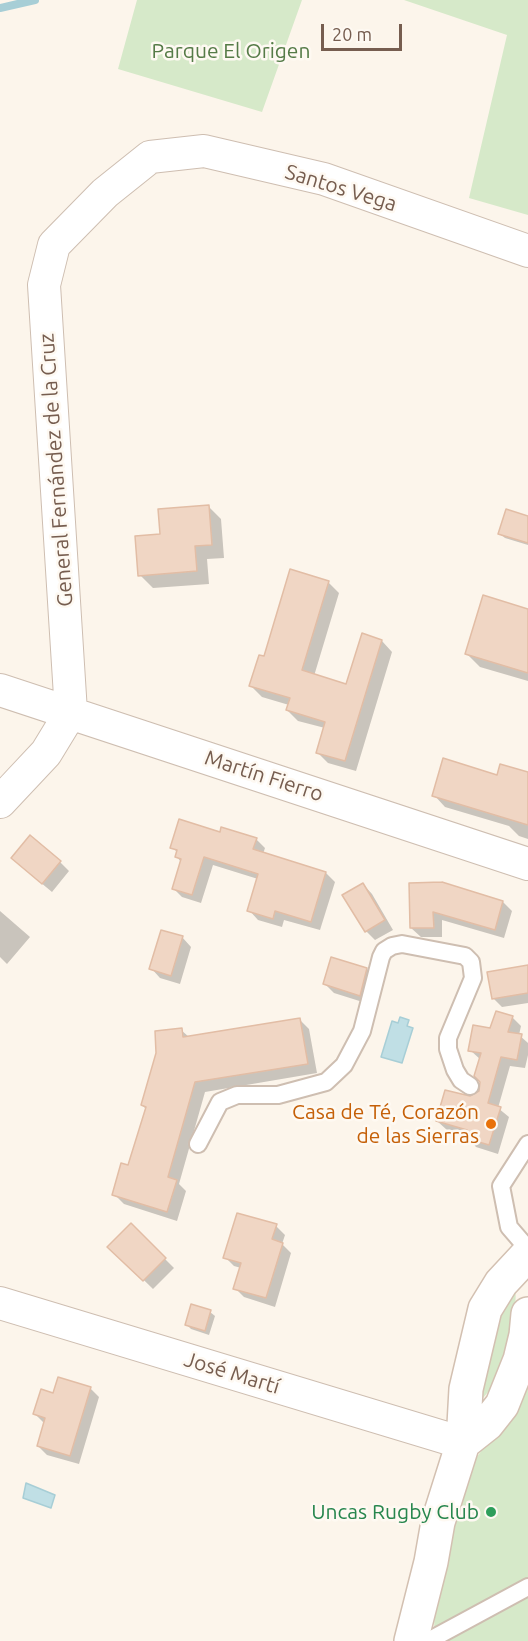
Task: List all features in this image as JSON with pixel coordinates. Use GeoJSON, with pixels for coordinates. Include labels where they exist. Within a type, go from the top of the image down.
{"type":"FeatureCollection","features":[{"type":"Feature","properties":{"kind":"street","name":"Santos Vega"},"geometry":{"type":"LineString","coordinates":[[150,157],[204,151],[324,179],[528,250]]}},
{"type":"Feature","properties":{"kind":"street","name":"General Fernández de la Cruz"},"geometry":{"type":"LineString","coordinates":[[71,712],[44,285],[54,245],[105,193],[150,157]]}},
{"type":"Feature","properties":{"kind":"street","name":"Martín Fierro"},"geometry":{"type":"LineString","coordinates":[[0,690],[528,864]]}},
{"type":"Feature","properties":{"kind":"street"},"geometry":{"type":"LineString","coordinates":[[0,802],[46,753],[71,712]]}},
{"type":"Feature","properties":{"kind":"street"},"geometry":{"type":"LineString","coordinates":[[411,1641],[431,1562],[438,1522],[463,1443],[466,1389],[485,1309],[501,1283],[528,1254]]}},
{"type":"Feature","properties":{"kind":"street"},"geometry":{"type":"LineString","coordinates":[[528,1267],[528,1281]]}},
{"type":"Feature","properties":{"kind":"street","name":"José Martí"},"geometry":{"type":"LineString","coordinates":[[0,1304],[463,1443]]}},
{"type":"Feature","properties":{"kind":"street"},"geometry":{"type":"LineString","coordinates":[[463,1443],[487,1424],[502,1405],[520,1360],[528,1314]]}},
{"type":"Feature","properties":{"kind":"lane"},"geometry":{"type":"LineString","coordinates":[[198,1144],[220,1102],[237,1095],[278,1095],[326,1082],[344,1065],[362,1031],[381,957],[384,951],[392,946],[402,944],[465,956],[471,962],[473,978],[448,1038],[448,1049],[455,1070],[461,1080],[470,1086]]}},
{"type":"Feature","properties":{"kind":"lane"},"geometry":{"type":"LineString","coordinates":[[528,1144],[501,1186],[509,1227],[528,1249]]}},
{"type":"Feature","properties":{"kind":"lane"},"geometry":{"type":"LineString","coordinates":[[428,1641],[528,1587]]}},
{"type":"Feature","properties":{"kind":"green space","name":"Parque El Origen"},"geometry":{"type":"Polygon","coordinates":[[[137,0],[302,0],[262,112],[118,69],[137,0]]]}},
{"type":"Feature","properties":{"kind":"green space"},"geometry":{"type":"Polygon","coordinates":[[[404,0],[528,0],[528,215],[469,198],[507,35],[404,0]]]}},
{"type":"Feature","properties":{"kind":"green space"},"geometry":{"type":"Polygon","coordinates":[[[516,1277],[515,1328],[493,1386],[473,1410],[482,1348],[516,1277]]]}},
{"type":"Feature","properties":{"kind":"green space","name":"Uncas Rugby Club"},"geometry":{"type":"Polygon","coordinates":[[[528,1368],[528,1641],[434,1641],[435,1563],[474,1461],[510,1411],[528,1368]]]}},
{"type":"Feature","properties":{"kind":"water"},"geometry":{"type":"Polygon","coordinates":[[[400,1017],[409,1020],[407,1026],[413,1028],[402,1063],[381,1057],[392,1021],[398,1023],[400,1017]]]}},
{"type":"Feature","properties":{"kind":"water"},"geometry":{"type":"Polygon","coordinates":[[[26,1483],[55,1495],[51,1508],[23,1498],[26,1483]]]}},
{"type":"Feature","properties":{"kind":"building"},"geometry":{"type":"Polygon","coordinates":[[[209,505],[212,545],[195,546],[197,571],[138,576],[135,536],[160,534],[158,509],[209,505]]]}},
{"type":"Feature","properties":{"kind":"building"},"geometry":{"type":"Polygon","coordinates":[[[506,509],[528,516],[528,543],[498,534],[506,509]]]}},
{"type":"Feature","properties":{"kind":"building"},"geometry":{"type":"Polygon","coordinates":[[[290,569],[329,581],[302,670],[346,684],[362,633],[382,640],[345,761],[316,753],[325,722],[286,710],[290,698],[249,686],[259,655],[264,656],[290,569]]]}},
{"type":"Feature","properties":{"kind":"building"},"geometry":{"type":"Polygon","coordinates":[[[483,595],[528,609],[528,673],[465,654],[483,595]]]}},
{"type":"Feature","properties":{"kind":"building"},"geometry":{"type":"Polygon","coordinates":[[[443,758],[497,775],[500,764],[528,772],[528,825],[432,796],[443,758]]]}},
{"type":"Feature","properties":{"kind":"building"},"geometry":{"type":"Polygon","coordinates":[[[179,819],[220,832],[221,827],[257,838],[253,849],[326,872],[311,922],[275,911],[273,919],[247,911],[258,874],[204,857],[192,895],[172,889],[181,859],[175,857],[177,850],[170,848],[179,819]]]}},
{"type":"Feature","properties":{"kind":"building"},"geometry":{"type":"Polygon","coordinates":[[[30,835],[61,861],[42,884],[11,858],[30,835]]]}},
{"type":"Feature","properties":{"kind":"building"},"geometry":{"type":"Polygon","coordinates":[[[442,882],[503,901],[495,930],[433,912],[434,928],[410,928],[409,883],[442,882]]]}},
{"type":"Feature","properties":{"kind":"building"},"geometry":{"type":"Polygon","coordinates":[[[363,883],[385,920],[365,932],[342,895],[363,883]]]}},
{"type":"Feature","properties":{"kind":"building"},"geometry":{"type":"Polygon","coordinates":[[[161,930],[183,936],[171,976],[149,969],[161,930]]]}},
{"type":"Feature","properties":{"kind":"building"},"geometry":{"type":"Polygon","coordinates":[[[331,957],[367,968],[360,996],[323,984],[331,957]]]}},
{"type":"Feature","properties":{"kind":"building"},"geometry":{"type":"Polygon","coordinates":[[[528,965],[528,993],[492,999],[487,972],[528,965]]]}},
{"type":"Feature","properties":{"kind":"building"},"geometry":{"type":"Polygon","coordinates":[[[496,1011],[513,1016],[508,1032],[522,1034],[517,1060],[501,1057],[488,1103],[501,1107],[489,1145],[465,1138],[467,1130],[436,1121],[445,1090],[470,1096],[479,1091],[480,1082],[474,1076],[481,1053],[468,1051],[473,1025],[490,1028],[496,1011]]]}},
{"type":"Feature","properties":{"kind":"building"},"geometry":{"type":"Polygon","coordinates":[[[300,1018],[308,1064],[195,1082],[168,1177],[177,1180],[167,1212],[112,1195],[121,1163],[128,1165],[146,1107],[141,1105],[156,1053],[155,1031],[182,1028],[183,1037],[300,1018]]]}},
{"type":"Feature","properties":{"kind":"building"},"geometry":{"type":"Polygon","coordinates":[[[237,1213],[277,1224],[272,1239],[283,1243],[266,1298],[233,1289],[241,1263],[223,1258],[237,1213]]]}},
{"type":"Feature","properties":{"kind":"building"},"geometry":{"type":"Polygon","coordinates":[[[131,1223],[166,1258],[143,1281],[107,1247],[131,1223]]]}},
{"type":"Feature","properties":{"kind":"building"},"geometry":{"type":"Polygon","coordinates":[[[191,1304],[211,1310],[205,1331],[185,1325],[191,1304]]]}},
{"type":"Feature","properties":{"kind":"building"},"geometry":{"type":"Polygon","coordinates":[[[58,1377],[91,1387],[70,1456],[37,1446],[45,1418],[33,1414],[41,1389],[53,1393],[58,1377]]]}},
{"type":"Feature","properties":{"kind":"waterway"},"geometry":{"type":"LineString","coordinates":[[0,8],[35,0]]}},
{"type":"Feature","properties":{"kind":"place","name":"Casa de Té, Corazón de las Sierras"},"geometry":{"type":"Point","coordinates":[491,1124]}},
{"type":"Feature","properties":{"kind":"place","name":"Uncas Rugby Club"},"geometry":{"type":"Point","coordinates":[491,1512]}}]}
